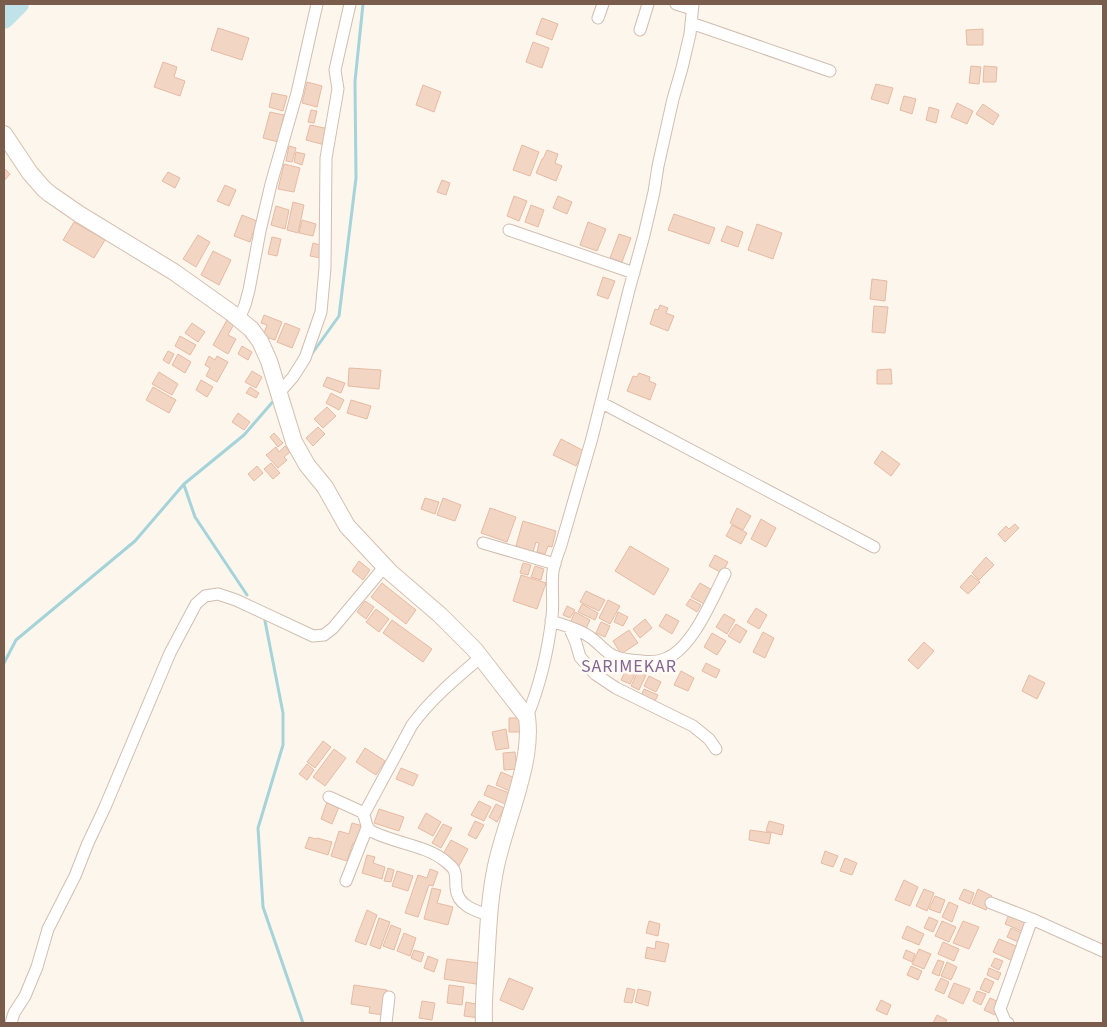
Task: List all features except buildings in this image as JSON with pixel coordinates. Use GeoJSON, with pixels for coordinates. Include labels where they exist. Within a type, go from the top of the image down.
{"type":"FeatureCollection","features":[{"type":"Feature","properties":{"kind":"street"},"geometry":{"type":"LineString","coordinates":[[239,319],[249,290],[260,231],[297,93],[317,4]]}},
{"type":"Feature","properties":{"kind":"street"},"geometry":{"type":"LineString","coordinates":[[279,393],[305,358],[321,312],[325,268],[326,158],[338,89],[335,70],[350,4]]}},
{"type":"Feature","properties":{"kind":"street"},"geometry":{"type":"LineString","coordinates":[[598,18],[603,4]]}},
{"type":"Feature","properties":{"kind":"street"},"geometry":{"type":"LineString","coordinates":[[640,30],[648,4]]}},
{"type":"Feature","properties":{"kind":"street"},"geometry":{"type":"LineString","coordinates":[[527,717],[539,684],[551,621],[553,571],[556,557],[566,531],[602,403],[654,192],[673,99],[682,68],[691,23],[692,6],[676,4]]}},
{"type":"Feature","properties":{"kind":"street"},"geometry":{"type":"LineString","coordinates":[[691,23],[830,71]]}},
{"type":"Feature","properties":{"kind":"street"},"geometry":{"type":"LineString","coordinates":[[4,134],[30,173],[50,194],[174,272],[251,329],[260,342],[271,369],[294,442],[307,465],[325,487],[347,526],[385,566],[468,643],[527,717],[529,729],[524,764],[496,866],[492,891],[484,987],[484,1023]]}},
{"type":"Feature","properties":{"kind":"street"},"geometry":{"type":"LineString","coordinates":[[509,230],[634,273]]}},
{"type":"Feature","properties":{"kind":"street"},"geometry":{"type":"LineString","coordinates":[[602,403],[874,547]]}},
{"type":"Feature","properties":{"kind":"street"},"geometry":{"type":"LineString","coordinates":[[483,543],[555,564]]}},
{"type":"Feature","properties":{"kind":"street"},"geometry":{"type":"LineString","coordinates":[[11,1023],[14,1012],[25,996],[38,967],[48,928],[75,876],[170,653],[196,604],[205,596],[218,594],[236,600],[313,636],[324,634],[333,628],[385,566]]}},
{"type":"Feature","properties":{"kind":"street"},"geometry":{"type":"LineString","coordinates":[[551,621],[588,636],[616,658],[658,661],[680,650],[691,637],[725,574]]}},
{"type":"Feature","properties":{"kind":"street"},"geometry":{"type":"LineString","coordinates":[[569,627],[580,657],[595,674],[616,688],[693,726],[709,739],[716,750]]}},
{"type":"Feature","properties":{"kind":"street"},"geometry":{"type":"LineString","coordinates":[[346,881],[367,828],[364,814],[412,725],[446,687],[481,657]]}},
{"type":"Feature","properties":{"kind":"street"},"geometry":{"type":"LineString","coordinates":[[329,797],[364,814]]}},
{"type":"Feature","properties":{"kind":"street"},"geometry":{"type":"LineString","coordinates":[[367,828],[374,833],[440,857],[455,872],[460,899],[469,908],[489,915]]}},
{"type":"Feature","properties":{"kind":"street"},"geometry":{"type":"LineString","coordinates":[[991,903],[1103,951]]}},
{"type":"Feature","properties":{"kind":"street"},"geometry":{"type":"LineString","coordinates":[[1008,1023],[1004,1020],[1000,1009],[1032,919]]}},
{"type":"Feature","properties":{"kind":"street"},"geometry":{"type":"LineString","coordinates":[[386,1023],[389,997]]}},
{"type":"Feature","properties":{"kind":"waterway"},"geometry":{"type":"LineString","coordinates":[[4,19],[19,4]]}},
{"type":"Feature","properties":{"kind":"waterway"},"geometry":{"type":"LineString","coordinates":[[311,355],[339,316],[356,178],[355,81],[363,4]]}},
{"type":"Feature","properties":{"kind":"waterway"},"geometry":{"type":"LineString","coordinates":[[4,663],[16,640],[135,541],[184,484],[244,435],[276,398]]}},
{"type":"Feature","properties":{"kind":"waterway"},"geometry":{"type":"LineString","coordinates":[[184,485],[195,517],[247,595]]}},
{"type":"Feature","properties":{"kind":"waterway"},"geometry":{"type":"LineString","coordinates":[[265,621],[283,713],[283,745],[258,828],[263,907],[303,1023]]}},
{"type":"Feature","properties":{"kind":"district","name":"SARIMEKAR"},"geometry":{"type":"Point","coordinates":[629,666]}}]}
